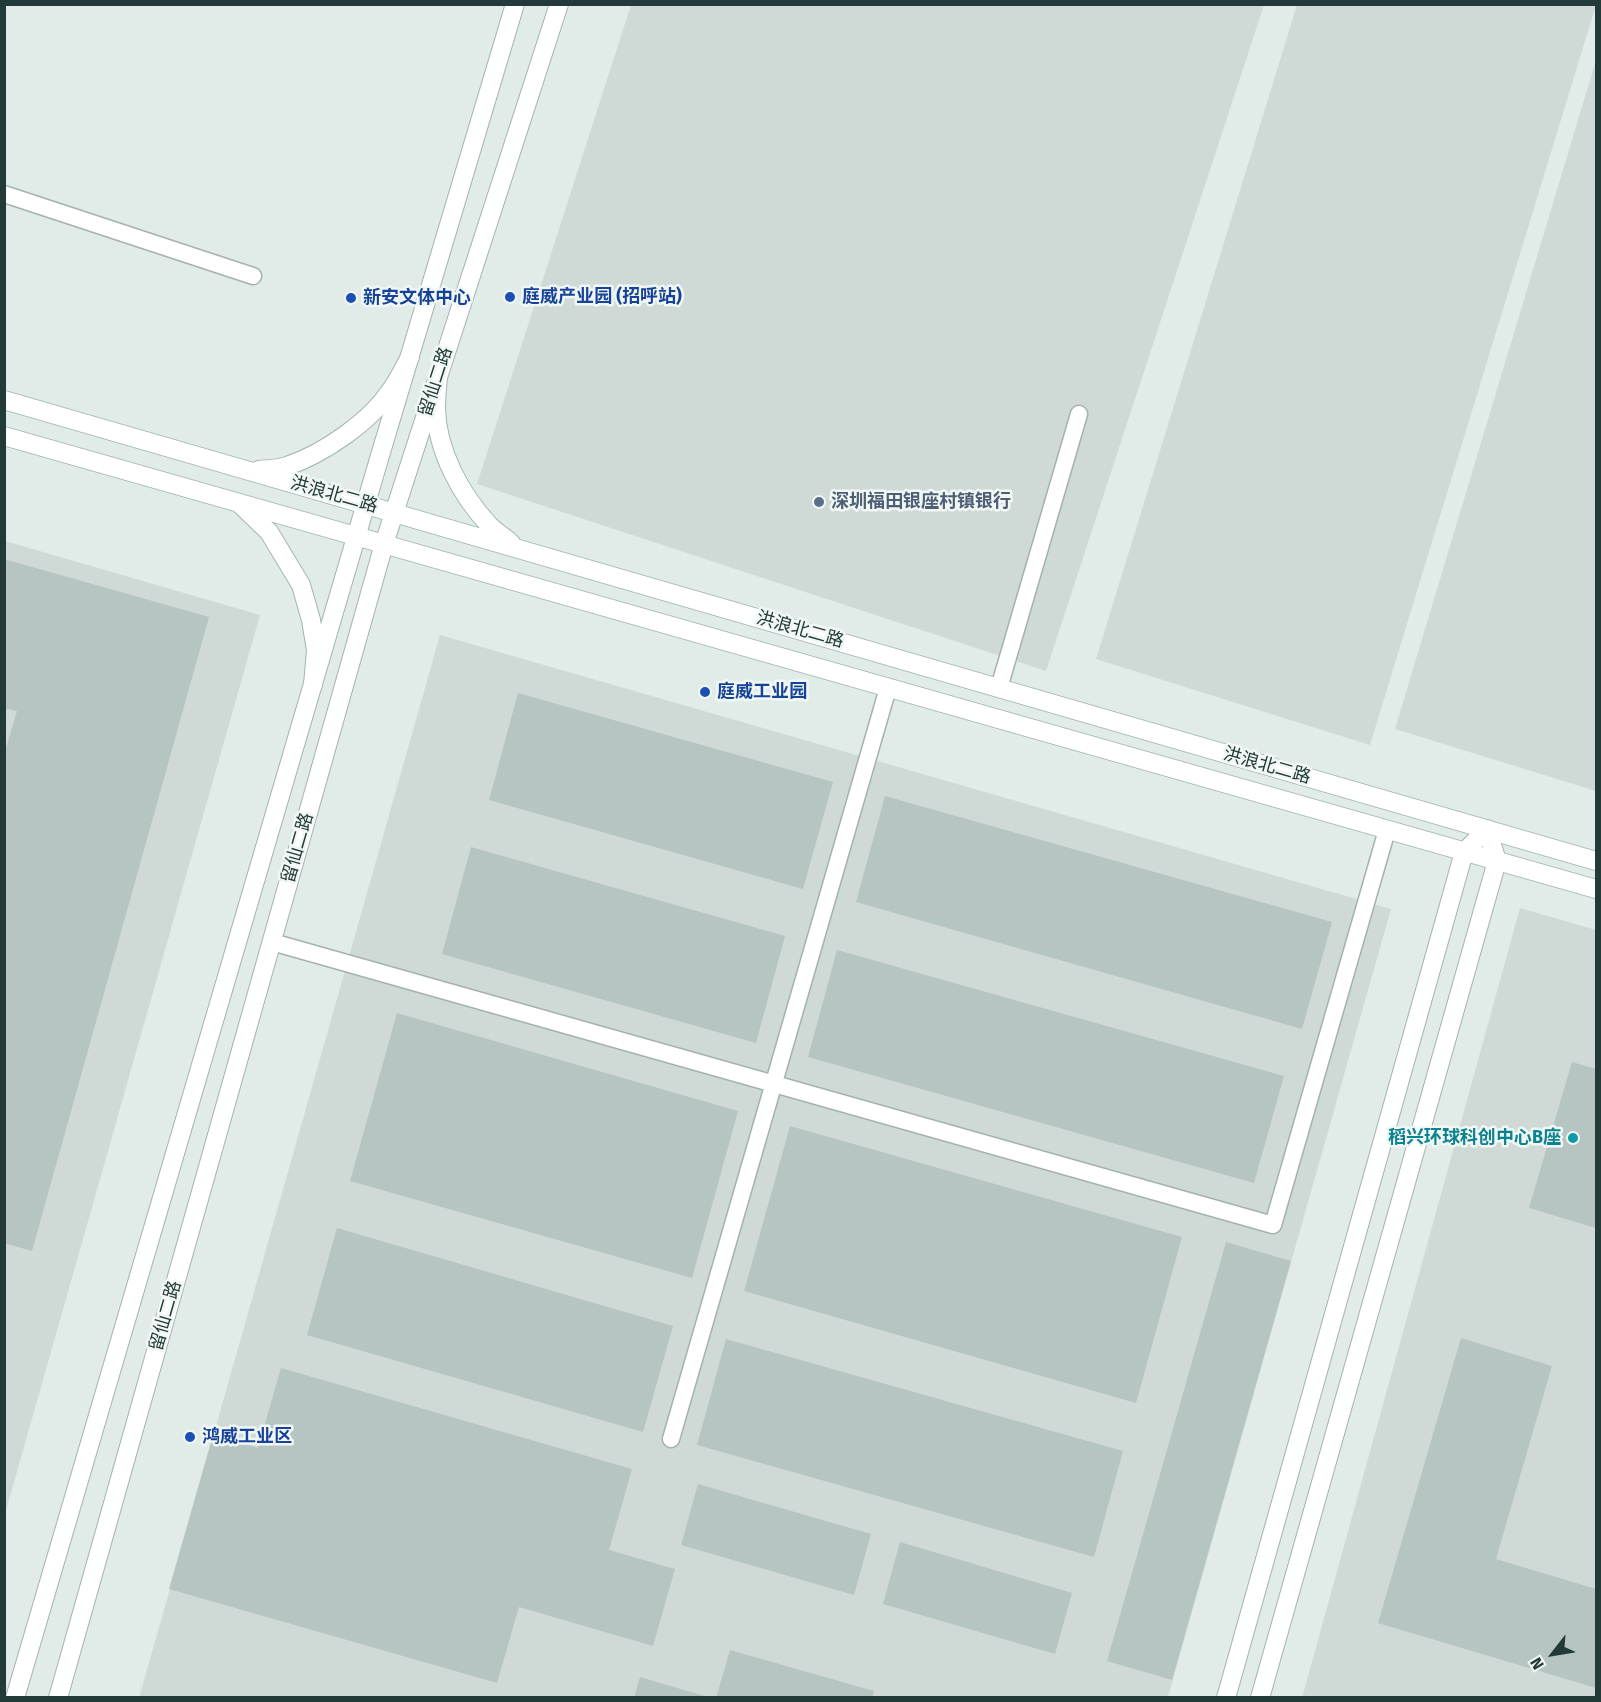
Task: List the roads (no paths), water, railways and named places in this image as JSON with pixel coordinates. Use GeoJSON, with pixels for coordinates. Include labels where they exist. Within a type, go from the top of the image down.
{"type":"FeatureCollection","features":[{"type":"Feature","properties":{"kind":"street","name":"留仙二路"},"geometry":{"type":"LineString","coordinates":[[15,1698],[515,4]]}},
{"type":"Feature","properties":{"kind":"street","name":"留仙二路"},"geometry":{"type":"LineString","coordinates":[[58,1698],[384,544],[559,4]]}},
{"type":"Feature","properties":{"kind":"street"},"geometry":{"type":"LineString","coordinates":[[250,471],[285,467],[315,454],[342,437],[366,417],[391,391],[410,357]]}},
{"type":"Feature","properties":{"kind":"street"},"geometry":{"type":"LineString","coordinates":[[438,376],[436,410],[442,445],[453,473],[469,501],[491,527],[520,549]]}},
{"type":"Feature","properties":{"kind":"street","name":"洪浪北二路"},"geometry":{"type":"LineString","coordinates":[[4,400],[1596,861]]}},
{"type":"Feature","properties":{"kind":"street","name":"洪浪北二路"},"geometry":{"type":"LineString","coordinates":[[4,436],[1596,889]]}},
{"type":"Feature","properties":{"kind":"street"},"geometry":{"type":"LineString","coordinates":[[240,503],[269,532],[301,585],[311,620],[316,650],[313,685]]}},
{"type":"Feature","properties":{"kind":"street"},"geometry":{"type":"LineString","coordinates":[[1226,1698],[1464,852],[1487,829],[1497,861],[1260,1698]]}},
{"type":"Feature","properties":{"kind":"lane"},"geometry":{"type":"LineString","coordinates":[[4,194],[253,276]]}},
{"type":"Feature","properties":{"kind":"lane"},"geometry":{"type":"LineString","coordinates":[[999,688],[1078,414]]}},
{"type":"Feature","properties":{"kind":"lane"},"geometry":{"type":"LineString","coordinates":[[671,1439],[888,688]]}},
{"type":"Feature","properties":{"kind":"lane"},"geometry":{"type":"LineString","coordinates":[[272,942],[1273,1225],[1387,830]]}},
{"type":"Feature","properties":{"kind":"place","name":"庭威产业园 (招呼站)"},"geometry":{"type":"Point","coordinates":[510,297]}},
{"type":"Feature","properties":{"kind":"place","name":"新安文体中心"},"geometry":{"type":"Point","coordinates":[351,298]}},
{"type":"Feature","properties":{"kind":"place","name":"深圳福田银座村镇银行"},"geometry":{"type":"Point","coordinates":[819,502]}},
{"type":"Feature","properties":{"kind":"place","name":"庭威工业园"},"geometry":{"type":"Point","coordinates":[705,692]}},
{"type":"Feature","properties":{"kind":"place","name":"稻兴环球科创中心B座"},"geometry":{"type":"Point","coordinates":[1573,1138]}},
{"type":"Feature","properties":{"kind":"place","name":"鸿威工业区"},"geometry":{"type":"Point","coordinates":[190,1437]}}]}
